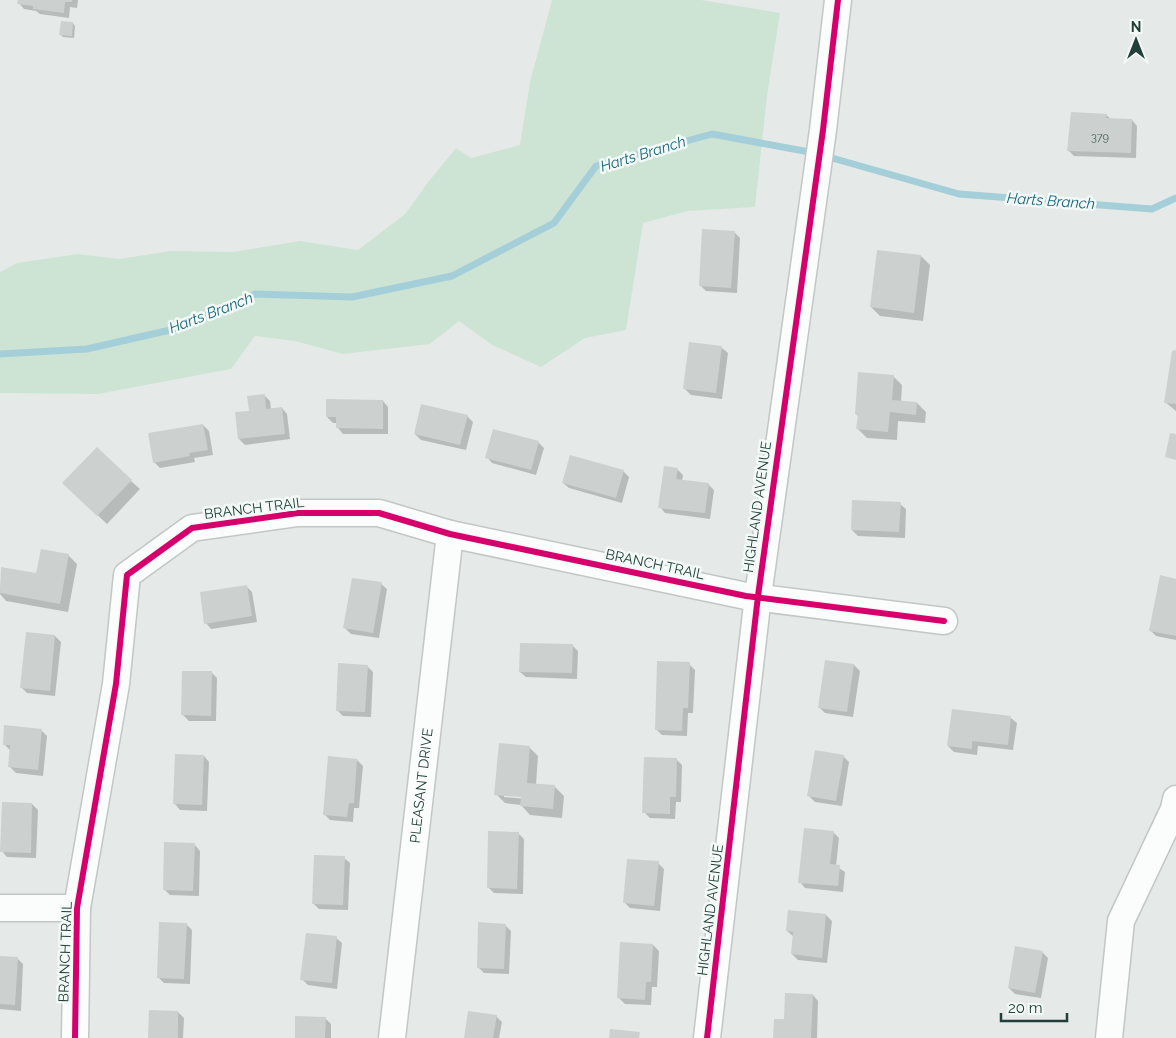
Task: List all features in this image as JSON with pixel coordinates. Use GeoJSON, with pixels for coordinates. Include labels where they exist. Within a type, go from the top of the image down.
{"type":"FeatureCollection","features":[{"type":"Feature","properties":{"kind":"street","name":"HIGHLAND AVENUE"},"geometry":{"type":"LineString","coordinates":[[708,1038],[758,596],[823,130],[838,0]]}},
{"type":"Feature","properties":{"kind":"street","name":"BRANCH TRAIL"},"geometry":{"type":"LineString","coordinates":[[75,1038],[77,908],[116,684],[127,575],[192,528],[298,513],[379,513],[450,534],[746,596],[758,596],[944,621]]}},
{"type":"Feature","properties":{"kind":"street","name":"PLEASANT DRIVE"},"geometry":{"type":"LineString","coordinates":[[392,1038],[450,534]]}},
{"type":"Feature","properties":{"kind":"street"},"geometry":{"type":"LineString","coordinates":[[1109,1038],[1121,921],[1174,809],[1176,800]]}},
{"type":"Feature","properties":{"kind":"street"},"geometry":{"type":"LineString","coordinates":[[0,908],[77,908]]}},
{"type":"Feature","properties":{"kind":"green space"},"geometry":{"type":"Polygon","coordinates":[[[552,0],[701,0],[780,13],[767,96],[755,207],[688,211],[643,223],[626,330],[585,338],[541,367],[492,345],[459,321],[430,344],[343,354],[295,341],[255,336],[231,369],[98,394],[0,393],[0,272],[17,263],[78,254],[119,259],[171,251],[233,252],[300,241],[358,250],[405,214],[456,148],[471,158],[520,145],[530,82],[552,0]]]}},
{"type":"Feature","properties":{"kind":"building"},"geometry":{"type":"Polygon","coordinates":[[[18,0],[72,0],[72,2],[65,2],[64,13],[33,9],[33,6],[17,4],[18,0]]]}},
{"type":"Feature","properties":{"kind":"building"},"geometry":{"type":"Polygon","coordinates":[[[61,21],[73,22],[72,36],[59,35],[61,21]]]}},
{"type":"Feature","properties":{"kind":"building"},"geometry":{"type":"Polygon","coordinates":[[[1071,112],[1107,114],[1106,118],[1132,119],[1131,153],[1067,151],[1071,112]]]}},
{"type":"Feature","properties":{"kind":"building"},"geometry":{"type":"Polygon","coordinates":[[[702,229],[735,231],[731,288],[699,286],[702,229]]]}},
{"type":"Feature","properties":{"kind":"building"},"geometry":{"type":"Polygon","coordinates":[[[877,250],[921,255],[914,313],[870,307],[877,250]]]}},
{"type":"Feature","properties":{"kind":"building"},"geometry":{"type":"Polygon","coordinates":[[[689,342],[722,346],[716,393],[683,389],[689,342]]]}},
{"type":"Feature","properties":{"kind":"building"},"geometry":{"type":"Polygon","coordinates":[[[1176,350],[1176,404],[1164,403],[1172,351],[1176,350]]]}},
{"type":"Feature","properties":{"kind":"building"},"geometry":{"type":"Polygon","coordinates":[[[858,372],[894,375],[892,400],[917,402],[916,415],[890,412],[888,432],[856,429],[858,415],[855,414],[858,372]]]}},
{"type":"Feature","properties":{"kind":"building"},"geometry":{"type":"Polygon","coordinates":[[[265,394],[266,409],[282,407],[285,434],[238,439],[235,412],[249,411],[247,396],[265,394]]]}},
{"type":"Feature","properties":{"kind":"building"},"geometry":{"type":"Polygon","coordinates":[[[326,399],[383,400],[383,429],[336,428],[336,417],[326,417],[326,399]]]}},
{"type":"Feature","properties":{"kind":"building"},"geometry":{"type":"Polygon","coordinates":[[[421,404],[468,415],[460,445],[414,434],[421,404]]]}},
{"type":"Feature","properties":{"kind":"building"},"geometry":{"type":"Polygon","coordinates":[[[203,424],[208,450],[189,453],[190,456],[153,463],[148,433],[203,424]]]}},
{"type":"Feature","properties":{"kind":"building"},"geometry":{"type":"Polygon","coordinates":[[[493,429],[539,441],[531,470],[485,458],[493,429]]]}},
{"type":"Feature","properties":{"kind":"building"},"geometry":{"type":"Polygon","coordinates":[[[1170,433],[1176,434],[1176,460],[1165,457],[1170,433]]]}},
{"type":"Feature","properties":{"kind":"building"},"geometry":{"type":"Polygon","coordinates":[[[97,447],[132,480],[97,516],[62,483],[97,447]]]}},
{"type":"Feature","properties":{"kind":"building"},"geometry":{"type":"Polygon","coordinates":[[[570,455],[624,470],[616,498],[562,483],[570,455]]]}},
{"type":"Feature","properties":{"kind":"building"},"geometry":{"type":"Polygon","coordinates":[[[664,466],[678,468],[676,479],[709,483],[705,513],[658,508],[664,466]]]}},
{"type":"Feature","properties":{"kind":"building"},"geometry":{"type":"Polygon","coordinates":[[[852,500],[901,502],[899,532],[851,530],[852,500]]]}},
{"type":"Feature","properties":{"kind":"building"},"geometry":{"type":"Polygon","coordinates":[[[41,549],[69,554],[60,604],[0,593],[1,567],[36,573],[41,549]]]}},
{"type":"Feature","properties":{"kind":"building"},"geometry":{"type":"Polygon","coordinates":[[[1160,575],[1176,579],[1176,636],[1149,631],[1160,575]]]}},
{"type":"Feature","properties":{"kind":"building"},"geometry":{"type":"Polygon","coordinates":[[[352,578],[382,582],[373,633],[343,628],[352,578]]]}},
{"type":"Feature","properties":{"kind":"building"},"geometry":{"type":"Polygon","coordinates":[[[247,585],[252,616],[204,624],[200,592],[247,585]]]}},
{"type":"Feature","properties":{"kind":"building"},"geometry":{"type":"Polygon","coordinates":[[[26,632],[55,635],[50,691],[20,688],[26,632]]]}},
{"type":"Feature","properties":{"kind":"building"},"geometry":{"type":"Polygon","coordinates":[[[520,643],[573,644],[572,673],[519,672],[520,643]]]}},
{"type":"Feature","properties":{"kind":"building"},"geometry":{"type":"Polygon","coordinates":[[[825,660],[854,664],[847,712],[818,708],[825,660]]]}},
{"type":"Feature","properties":{"kind":"building"},"geometry":{"type":"Polygon","coordinates":[[[657,661],[690,662],[688,708],[683,708],[682,731],[655,730],[657,661]]]}},
{"type":"Feature","properties":{"kind":"building"},"geometry":{"type":"Polygon","coordinates":[[[338,663],[368,665],[365,712],[336,711],[338,663]]]}},
{"type":"Feature","properties":{"kind":"building"},"geometry":{"type":"Polygon","coordinates":[[[182,671],[212,671],[211,716],[181,715],[182,671]]]}},
{"type":"Feature","properties":{"kind":"building"},"geometry":{"type":"Polygon","coordinates":[[[952,709],[1011,716],[1008,745],[972,741],[972,749],[947,746],[952,709]]]}},
{"type":"Feature","properties":{"kind":"building"},"geometry":{"type":"Polygon","coordinates":[[[4,725],[42,729],[38,770],[8,767],[10,745],[3,745],[4,725]]]}},
{"type":"Feature","properties":{"kind":"building"},"geometry":{"type":"Polygon","coordinates":[[[499,743],[530,746],[527,783],[555,785],[553,809],[520,806],[521,797],[494,795],[499,743]]]}},
{"type":"Feature","properties":{"kind":"building"},"geometry":{"type":"Polygon","coordinates":[[[815,750],[844,755],[836,801],[807,796],[815,750]]]}},
{"type":"Feature","properties":{"kind":"building"},"geometry":{"type":"Polygon","coordinates":[[[175,754],[204,755],[202,805],[173,804],[175,754]]]}},
{"type":"Feature","properties":{"kind":"building"},"geometry":{"type":"Polygon","coordinates":[[[328,756],[357,759],[354,803],[349,803],[347,817],[323,815],[328,756]]]}},
{"type":"Feature","properties":{"kind":"building"},"geometry":{"type":"Polygon","coordinates":[[[644,757],[677,758],[676,797],[670,797],[670,814],[642,813],[644,757]]]}},
{"type":"Feature","properties":{"kind":"building"},"geometry":{"type":"Polygon","coordinates":[[[2,802],[32,803],[31,853],[0,852],[2,802]]]}},
{"type":"Feature","properties":{"kind":"building"},"geometry":{"type":"Polygon","coordinates":[[[804,828],[834,831],[830,864],[840,865],[838,886],[798,883],[804,828]]]}},
{"type":"Feature","properties":{"kind":"building"},"geometry":{"type":"Polygon","coordinates":[[[488,831],[519,832],[517,889],[487,888],[488,831]]]}},
{"type":"Feature","properties":{"kind":"building"},"geometry":{"type":"Polygon","coordinates":[[[164,842],[195,843],[193,891],[163,890],[164,842]]]}},
{"type":"Feature","properties":{"kind":"building"},"geometry":{"type":"Polygon","coordinates":[[[314,855],[345,856],[343,905],[312,904],[314,855]]]}},
{"type":"Feature","properties":{"kind":"building"},"geometry":{"type":"Polygon","coordinates":[[[627,859],[659,861],[654,906],[623,903],[627,859]]]}},
{"type":"Feature","properties":{"kind":"building"},"geometry":{"type":"Polygon","coordinates":[[[788,910],[826,914],[822,958],[791,954],[793,932],[786,931],[788,910]]]}},
{"type":"Feature","properties":{"kind":"building"},"geometry":{"type":"Polygon","coordinates":[[[159,922],[187,923],[184,979],[157,978],[159,922]]]}},
{"type":"Feature","properties":{"kind":"building"},"geometry":{"type":"Polygon","coordinates":[[[478,922],[506,924],[504,969],[477,968],[478,922]]]}},
{"type":"Feature","properties":{"kind":"building"},"geometry":{"type":"Polygon","coordinates":[[[306,933],[337,936],[332,983],[300,980],[306,933]]]}},
{"type":"Feature","properties":{"kind":"building"},"geometry":{"type":"Polygon","coordinates":[[[620,942],[653,944],[651,982],[646,982],[645,1000],[617,998],[620,942]]]}},
{"type":"Feature","properties":{"kind":"building"},"geometry":{"type":"Polygon","coordinates":[[[1015,946],[1043,951],[1035,993],[1008,988],[1015,946]]]}},
{"type":"Feature","properties":{"kind":"building"},"geometry":{"type":"Polygon","coordinates":[[[0,956],[18,957],[15,1005],[0,1004],[0,956]]]}},
{"type":"Feature","properties":{"kind":"building"},"geometry":{"type":"Polygon","coordinates":[[[785,993],[813,994],[811,1038],[773,1038],[774,1019],[784,1019],[785,993]]]}},
{"type":"Feature","properties":{"kind":"building"},"geometry":{"type":"Polygon","coordinates":[[[149,1010],[178,1011],[178,1038],[148,1038],[149,1010]]]}},
{"type":"Feature","properties":{"kind":"building"},"geometry":{"type":"Polygon","coordinates":[[[468,1011],[497,1015],[493,1038],[464,1038],[468,1011]]]}},
{"type":"Feature","properties":{"kind":"building"},"geometry":{"type":"Polygon","coordinates":[[[295,1016],[326,1017],[325,1038],[295,1038],[295,1016]]]}},
{"type":"Feature","properties":{"kind":"building"},"geometry":{"type":"Polygon","coordinates":[[[610,1029],[640,1032],[639,1038],[609,1038],[610,1029]]]}},
{"type":"Feature","properties":{"kind":"waterway","name":"Harts Branch"},"geometry":{"type":"LineString","coordinates":[[0,354],[87,349],[179,328],[255,294],[352,297],[452,276],[554,223],[596,166],[712,134],[815,153]]}},
{"type":"Feature","properties":{"kind":"waterway","name":"Harts Branch"},"geometry":{"type":"LineString","coordinates":[[825,156],[959,194],[1152,209],[1176,198]]}},
{"type":"Feature","properties":{"kind":"cycle path"},"geometry":{"type":"LineString","coordinates":[[707,1038],[758,596],[823,130],[838,0]]}},
{"type":"Feature","properties":{"kind":"cycle path"},"geometry":{"type":"LineString","coordinates":[[75,1038],[77,908],[116,684],[127,575],[192,528],[298,513],[379,513],[450,534],[746,596],[944,621]]}}]}
